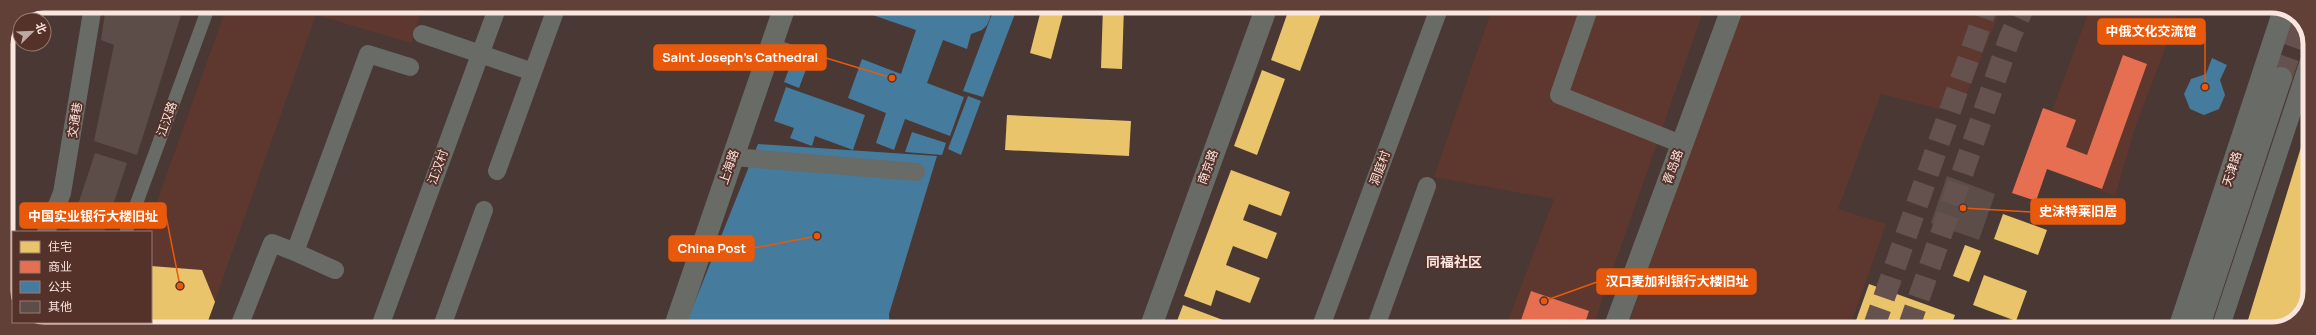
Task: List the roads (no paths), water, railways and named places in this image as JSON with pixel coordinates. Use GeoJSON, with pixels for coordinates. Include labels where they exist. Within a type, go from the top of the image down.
{"type":"FeatureCollection","features":[{"type":"Feature","properties":{"kind":"street","name":"交通巷"},"geometry":{"type":"LineString","coordinates":[[46,231],[62,193],[93,13]]}},
{"type":"Feature","properties":{"kind":"street","name":"江汉路"},"geometry":{"type":"LineString","coordinates":[[126,231],[206,13]]}},
{"type":"Feature","properties":{"kind":"street","name":"江汉村"},"geometry":{"type":"LineString","coordinates":[[382,322],[495,13]]}},
{"type":"Feature","properties":{"kind":"street"},"geometry":{"type":"LineString","coordinates":[[497,171],[554,13]]}},
{"type":"Feature","properties":{"kind":"street","name":"上海路"},"geometry":{"type":"LineString","coordinates":[[676,322],[783,13]]}},
{"type":"Feature","properties":{"kind":"street","name":"南京路"},"geometry":{"type":"LineString","coordinates":[[1153,322],[1264,13]]}},
{"type":"Feature","properties":{"kind":"street","name":"洞庭村"},"geometry":{"type":"LineString","coordinates":[[1323,322],[1437,13]]}},
{"type":"Feature","properties":{"kind":"street"},"geometry":{"type":"LineString","coordinates":[[1588,13],[1559,96],[1681,144]]}},
{"type":"Feature","properties":{"kind":"street","name":"青岛路"},"geometry":{"type":"LineString","coordinates":[[1617,322],[1730,13]]}},
{"type":"Feature","properties":{"kind":"street","name":"天津路"},"geometry":{"type":"LineString","coordinates":[[2181,322],[2282,15]]}},
{"type":"Feature","properties":{"kind":"street"},"geometry":{"type":"LineString","coordinates":[[422,34],[533,72]]}},
{"type":"Feature","properties":{"kind":"street"},"geometry":{"type":"LineString","coordinates":[[771,47],[809,60]]}},
{"type":"Feature","properties":{"kind":"street"},"geometry":{"type":"LineString","coordinates":[[295,252],[368,54],[410,67]]}},
{"type":"Feature","properties":{"kind":"street"},"geometry":{"type":"LineString","coordinates":[[2200,322],[2281,78]]}},
{"type":"Feature","properties":{"kind":"street"},"geometry":{"type":"LineString","coordinates":[[2222,322],[2303,79]]}},
{"type":"Feature","properties":{"kind":"street"},"geometry":{"type":"LineString","coordinates":[[733,157],[916,172]]}},
{"type":"Feature","properties":{"kind":"street"},"geometry":{"type":"LineString","coordinates":[[1377,322],[1427,186]]}},
{"type":"Feature","properties":{"kind":"street"},"geometry":{"type":"LineString","coordinates":[[443,322],[484,210]]}},
{"type":"Feature","properties":{"kind":"street"},"geometry":{"type":"LineString","coordinates":[[241,322],[272,243],[335,270]]}},
{"type":"Feature","properties":{"kind":"tunnel"},"geometry":{"type":"LineString","coordinates":[[1875,322],[1985,13]]}},
{"type":"Feature","properties":{"kind":"tunnel"},"geometry":{"type":"LineString","coordinates":[[1910,322],[2010,37],[2021,13]]}},
{"type":"Feature","properties":{"kind":"tunnel"},"geometry":{"type":"LineString","coordinates":[[2281,78],[2299,28]]}},
{"type":"Feature","properties":{"kind":"place","name":"Saint Joseph's Cathedral"},"geometry":{"type":"Point","coordinates":[892,78]}},
{"type":"Feature","properties":{"kind":"place","name":"中俄文化交流馆"},"geometry":{"type":"Point","coordinates":[2205,87]}},
{"type":"Feature","properties":{"kind":"place","name":"史沫特莱旧居"},"geometry":{"type":"Point","coordinates":[1963,208]}},
{"type":"Feature","properties":{"kind":"place","name":"China Post"},"geometry":{"type":"Point","coordinates":[817,236]}},
{"type":"Feature","properties":{"kind":"place","name":"中国实业银行大楼旧址"},"geometry":{"type":"Point","coordinates":[180,286]}},
{"type":"Feature","properties":{"kind":"place","name":"汉口麦加利银行大楼旧址"},"geometry":{"type":"Point","coordinates":[1544,301]}},
{"type":"Feature","properties":{"kind":"district","name":"同福社区"},"geometry":{"type":"Point","coordinates":[1454,262]}}]}
